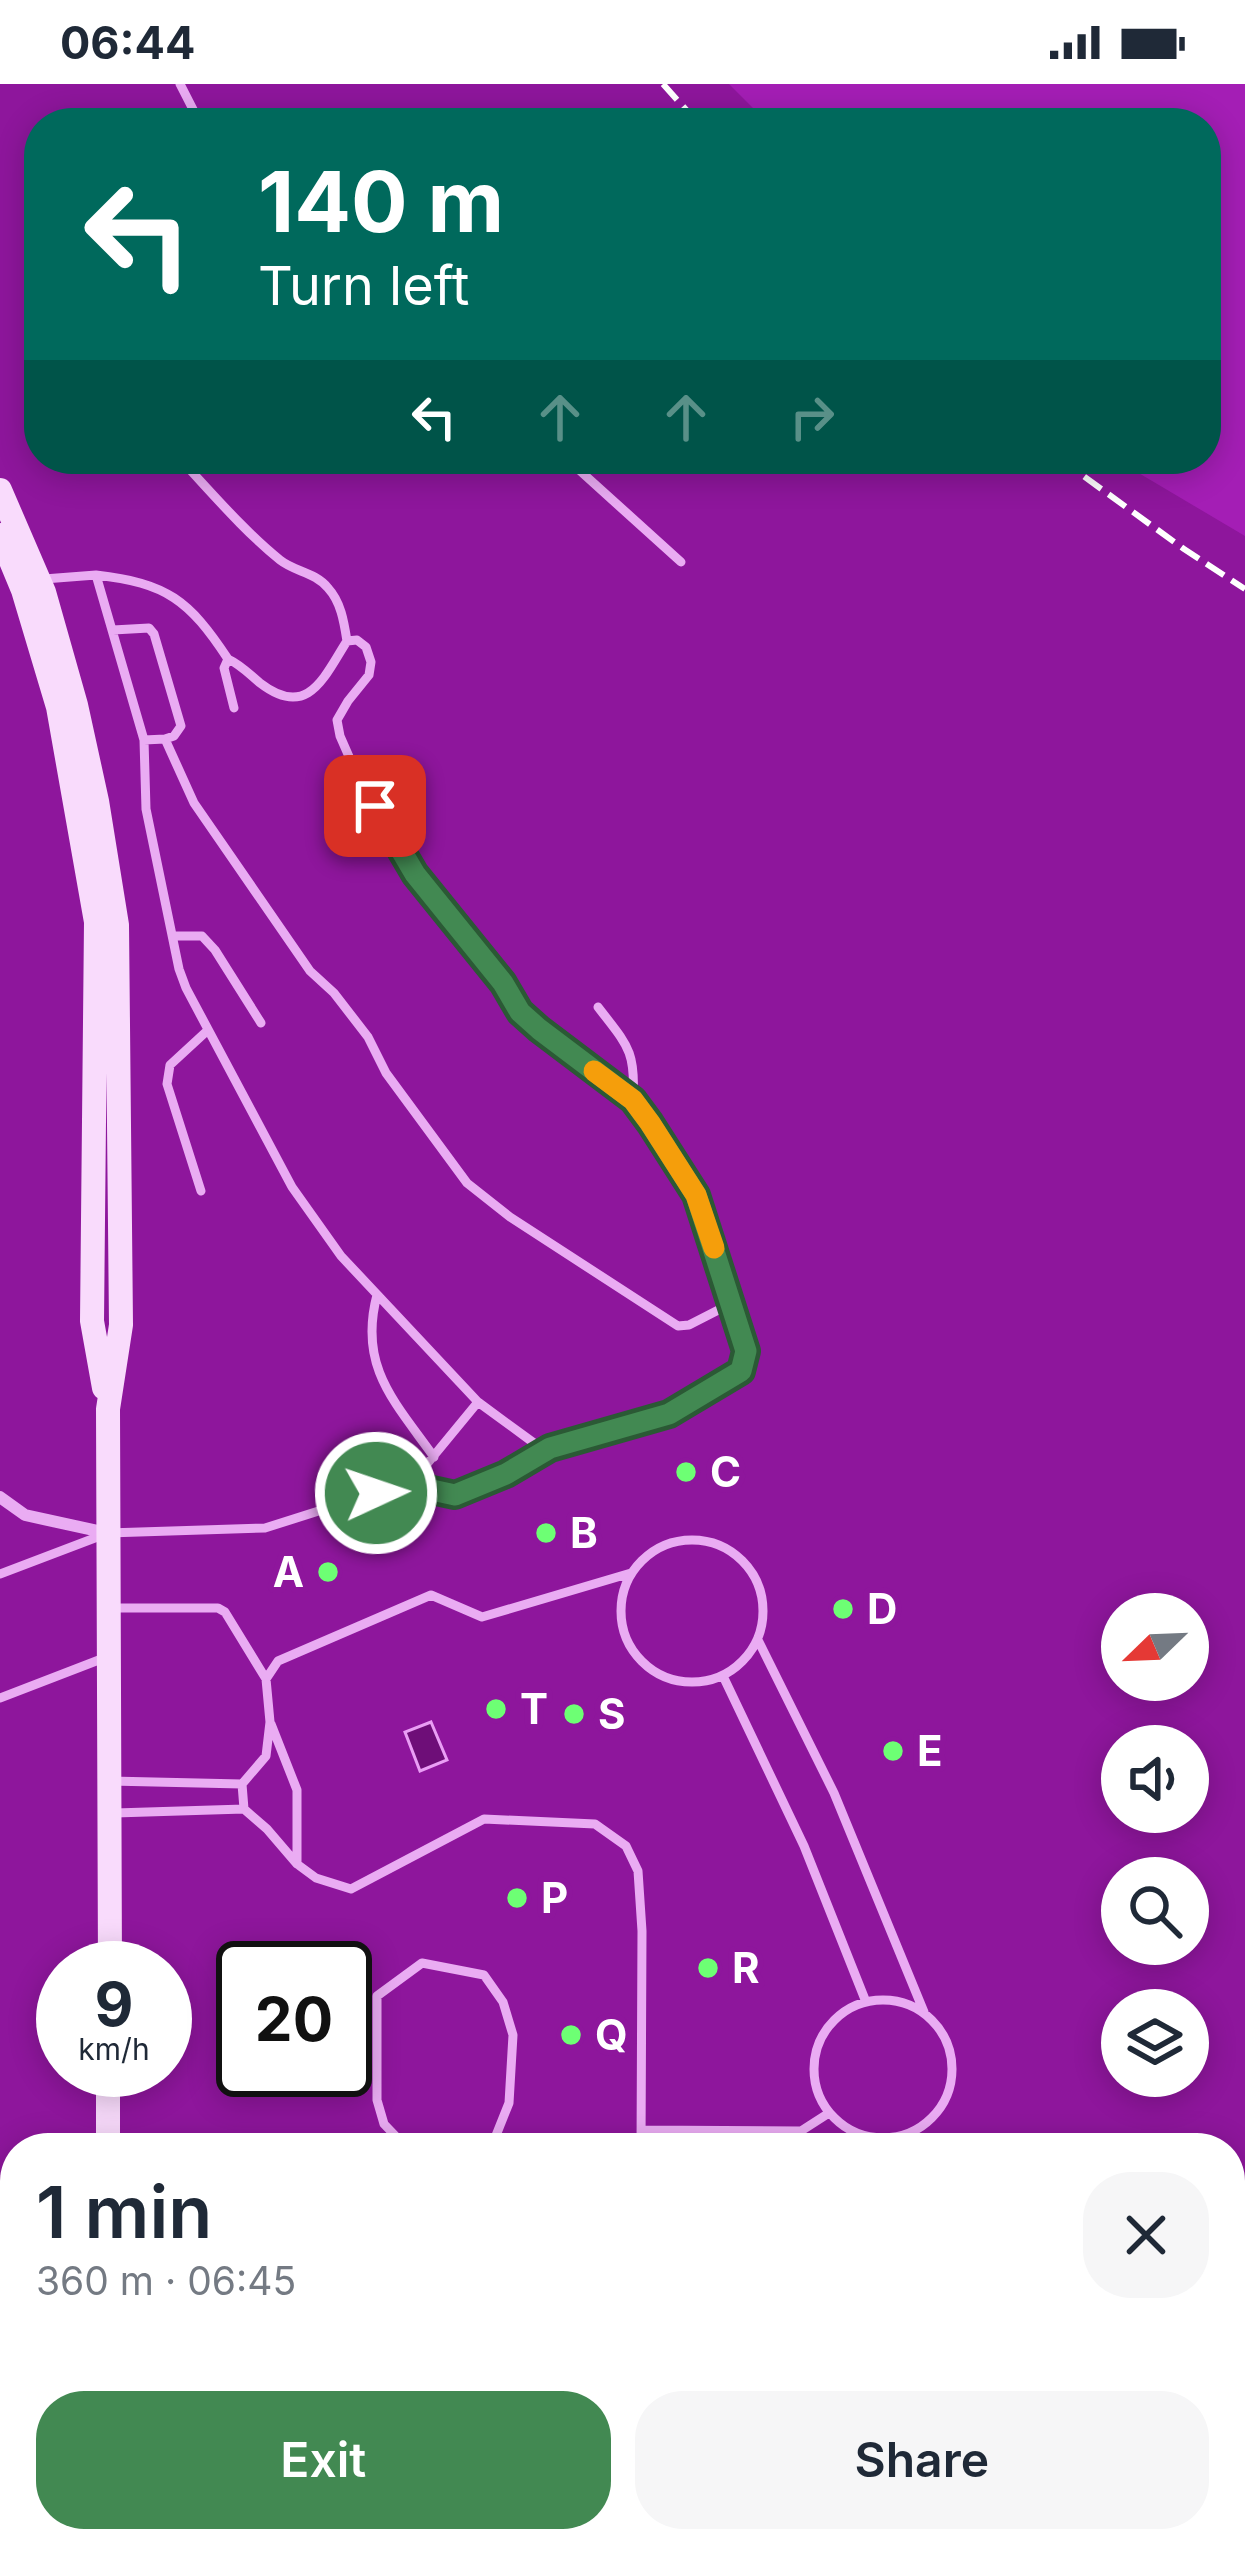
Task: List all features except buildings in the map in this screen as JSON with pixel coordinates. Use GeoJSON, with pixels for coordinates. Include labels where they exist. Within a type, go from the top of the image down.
{"type":"FeatureCollection","features":[{"type":"Feature","properties":{"kind":"main road"},"geometry":{"type":"LineString","coordinates":[[0,490],[38,580],[76,705],[117,925],[121,1325],[108,1409],[110,1941]]}},
{"type":"Feature","properties":{"kind":"main road"},"geometry":{"type":"LineString","coordinates":[[0,535],[23,590],[58,707],[95,922],[92,1322],[108,1409]]}},
{"type":"Feature","properties":{"kind":"main road"},"geometry":{"type":"LineString","coordinates":[[107,2133],[108,2097]]}},
{"type":"Feature","properties":{"kind":"street"},"geometry":{"type":"LineString","coordinates":[[0,1497],[25,1515],[108,1533]]}},
{"type":"Feature","properties":{"kind":"lane"},"geometry":{"type":"LineString","coordinates":[[38,580],[96,575],[139,580],[191,610],[228,659],[281,697],[297,698],[311,692],[329,673],[347,640],[329,588],[273,555],[195,474]]}},
{"type":"Feature","properties":{"kind":"lane"},"geometry":{"type":"LineString","coordinates":[[584,474],[681,562]]}},
{"type":"Feature","properties":{"kind":"lane"},"geometry":{"type":"LineString","coordinates":[[96,575],[144,740],[146,809],[186,988],[292,1187],[340,1256],[478,1402],[538,1446],[550,1448]]}},
{"type":"Feature","properties":{"kind":"lane"},"geometry":{"type":"LineString","coordinates":[[113,630],[149,628],[154,634],[181,726],[174,736],[144,740]]}},
{"type":"Feature","properties":{"kind":"lane"},"geometry":{"type":"LineString","coordinates":[[347,640],[366,647],[371,662],[369,675],[337,720],[365,787],[415,874],[503,983],[520,1012],[633,1100],[696,1195],[746,1351],[741,1371],[669,1414],[550,1448],[506,1474],[455,1495],[413,1481]]}},
{"type":"Feature","properties":{"kind":"lane"},"geometry":{"type":"LineString","coordinates":[[228,659],[224,668],[234,708]]}},
{"type":"Feature","properties":{"kind":"lane"},"geometry":{"type":"LineString","coordinates":[[165,739],[194,803],[310,971],[368,1036],[386,1073],[466,1183],[678,1326],[732,1303]]}},
{"type":"Feature","properties":{"kind":"lane"},"geometry":{"type":"LineString","coordinates":[[173,936],[202,936],[261,1023]]}},
{"type":"Feature","properties":{"kind":"lane"},"geometry":{"type":"LineString","coordinates":[[598,1007],[628,1046],[634,1071],[633,1100]]}},
{"type":"Feature","properties":{"kind":"lane"},"geometry":{"type":"LineString","coordinates":[[201,1191],[167,1084],[170,1065],[208,1030]]}},
{"type":"Feature","properties":{"kind":"lane"},"geometry":{"type":"LineString","coordinates":[[376,1294],[370,1321],[376,1367],[434,1457]]}},
{"type":"Feature","properties":{"kind":"lane"},"geometry":{"type":"LineString","coordinates":[[0,1574],[108,1533],[265,1528],[413,1481],[478,1402]]}},
{"type":"Feature","properties":{"kind":"lane"},"geometry":{"type":"LineString","coordinates":[[676,1541],[720,1545],[753,1575],[762,1596],[758,1640],[738,1667],[723,1676],[678,1682],[656,1674],[626,1640],[620,1617],[622,1594],[631,1573],[655,1549],[676,1541]]}},
{"type":"Feature","properties":{"kind":"lane"},"geometry":{"type":"LineString","coordinates":[[266,1679],[278,1661],[431,1595],[482,1617],[631,1573]]}},
{"type":"Feature","properties":{"kind":"lane"},"geometry":{"type":"LineString","coordinates":[[109,1608],[218,1607],[225,1612],[266,1679],[270,1722],[266,1756],[242,1784],[244,1809]]}},
{"type":"Feature","properties":{"kind":"lane"},"geometry":{"type":"LineString","coordinates":[[758,1640],[834,1793],[924,2012]]}},
{"type":"Feature","properties":{"kind":"lane"},"geometry":{"type":"LineString","coordinates":[[0,1698],[109,1656]]}},
{"type":"Feature","properties":{"kind":"lane"},"geometry":{"type":"LineString","coordinates":[[723,1676],[804,1846],[866,2002]]}},
{"type":"Feature","properties":{"kind":"lane"},"geometry":{"type":"LineString","coordinates":[[270,1722],[297,1790],[297,1864]]}},
{"type":"Feature","properties":{"kind":"lane"},"geometry":{"type":"LineString","coordinates":[[109,1781],[242,1784]]}},
{"type":"Feature","properties":{"kind":"lane"},"geometry":{"type":"LineString","coordinates":[[109,1813],[244,1809],[297,1864],[316,1878],[351,1888],[484,1819],[595,1825],[626,1846],[638,1871],[641,2130],[801,2132],[830,2113]]}},
{"type":"Feature","properties":{"kind":"lane"},"geometry":{"type":"LineString","coordinates":[[392,2133],[384,2125],[377,2101],[377,1996],[422,1963],[484,1975],[503,2002],[513,2035],[509,2103],[497,2133]]}},
{"type":"Feature","properties":{"kind":"lane"},"geometry":{"type":"LineString","coordinates":[[857,2133],[830,2113],[818,2093],[814,2070],[818,2048],[828,2027],[845,2011],[886,1999],[924,2012],[940,2028],[950,2048],[949,2093],[938,2113],[909,2133]]}},
{"type":"Feature","properties":{"kind":"shaded area"},"geometry":{"type":"Polygon","coordinates":[[[729,84],[1245,84],[1245,536],[1140,474],[1221,474],[1221,108],[753,108],[729,84]]]}},
{"type":"Feature","properties":{"kind":"shaded area"},"geometry":{"type":"Polygon","coordinates":[[[431,1722],[447,1760],[420,1771],[405,1732],[431,1722]]]}},
{"type":"Feature","properties":{"kind":"railway"},"geometry":{"type":"LineString","coordinates":[[663,84],[685,108]]}},
{"type":"Feature","properties":{"kind":"railway"},"geometry":{"type":"LineString","coordinates":[[1081,474],[1245,589]]}},
{"type":"Feature","properties":{"kind":"slow traffic"},"geometry":{"type":"LineString","coordinates":[[594,1071],[633,1100],[650,1123],[696,1195],[714,1248]]}},
{"type":"Feature","properties":{"kind":"place","name":"C"},"geometry":{"type":"Point","coordinates":[686,1472]}},
{"type":"Feature","properties":{"kind":"place","name":"B"},"geometry":{"type":"Point","coordinates":[546,1533]}},
{"type":"Feature","properties":{"kind":"place","name":"A"},"geometry":{"type":"Point","coordinates":[328,1572]}},
{"type":"Feature","properties":{"kind":"place","name":"D"},"geometry":{"type":"Point","coordinates":[843,1609]}},
{"type":"Feature","properties":{"kind":"place","name":"T"},"geometry":{"type":"Point","coordinates":[496,1709]}},
{"type":"Feature","properties":{"kind":"place","name":"S"},"geometry":{"type":"Point","coordinates":[574,1714]}},
{"type":"Feature","properties":{"kind":"place","name":"E"},"geometry":{"type":"Point","coordinates":[893,1751]}},
{"type":"Feature","properties":{"kind":"place","name":"P"},"geometry":{"type":"Point","coordinates":[517,1898]}},
{"type":"Feature","properties":{"kind":"place","name":"R"},"geometry":{"type":"Point","coordinates":[708,1968]}},
{"type":"Feature","properties":{"kind":"place","name":"Q"},"geometry":{"type":"Point","coordinates":[571,2035]}},
{"type":"Feature","properties":{"kind":"route"},"geometry":{"type":"LineString","coordinates":[[375,806],[415,874],[503,983],[520,1012],[633,1100],[650,1123],[696,1195],[746,1351],[741,1371],[669,1414],[550,1448],[506,1474],[455,1495],[413,1481],[376,1493]]}}]}
